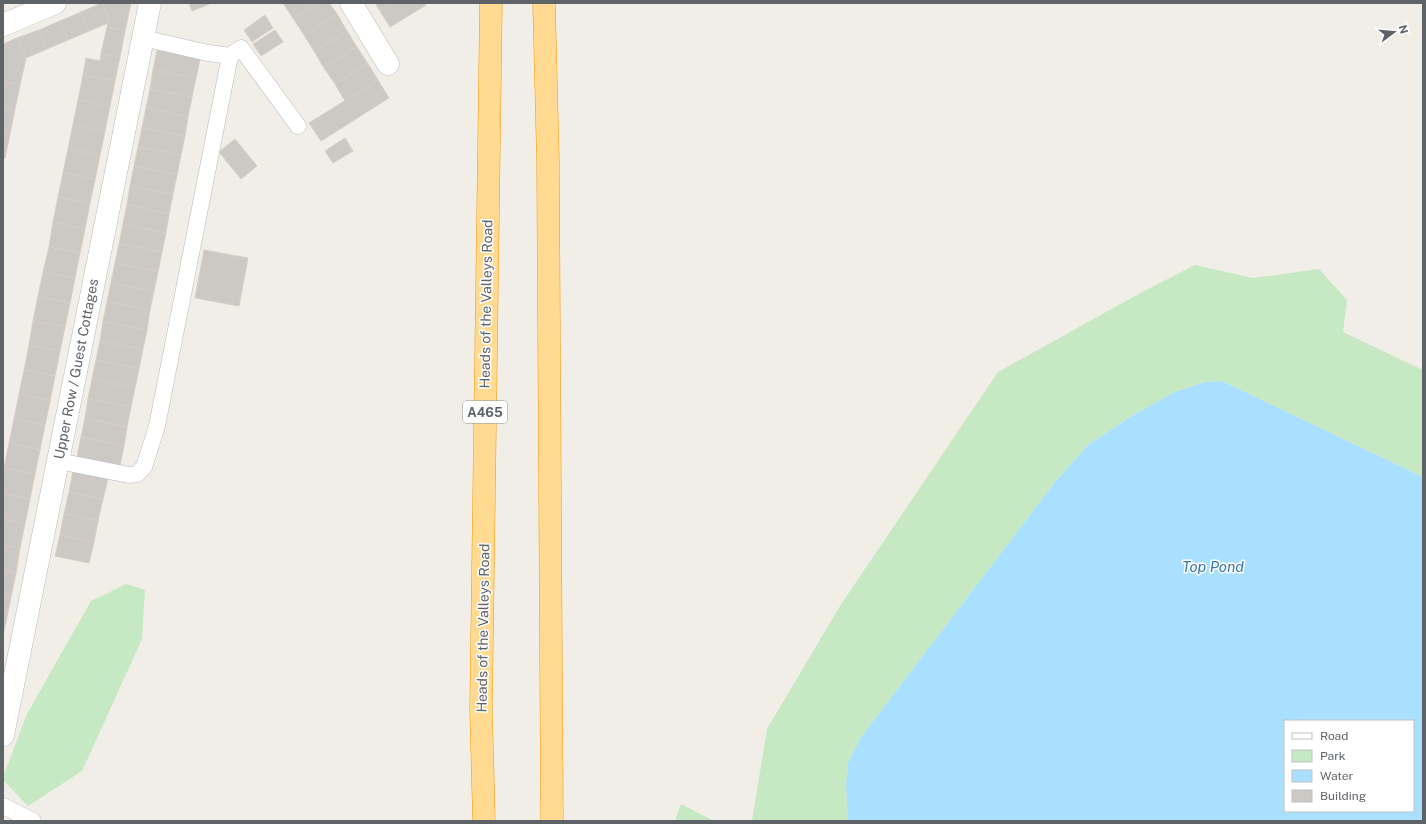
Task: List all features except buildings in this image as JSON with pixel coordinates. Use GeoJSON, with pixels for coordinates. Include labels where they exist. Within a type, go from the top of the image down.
{"type":"FeatureCollection","features":[{"type":"Feature","properties":{"kind":"highway","name":"Heads of the Valleys Road"},"geometry":{"type":"LineString","coordinates":[[484,821],[481,709],[491,3]]}},
{"type":"Feature","properties":{"kind":"highway"},"geometry":{"type":"LineString","coordinates":[[544,3],[548,162],[552,821]]}},
{"type":"Feature","properties":{"kind":"street"},"geometry":{"type":"LineString","coordinates":[[3,25],[55,3]]}},
{"type":"Feature","properties":{"kind":"street","name":"Upper Row / Guest Cottages"},"geometry":{"type":"LineString","coordinates":[[3,735],[150,3]]}},
{"type":"Feature","properties":{"kind":"street"},"geometry":{"type":"LineString","coordinates":[[351,3],[388,64]]}},
{"type":"Feature","properties":{"kind":"lane"},"geometry":{"type":"LineString","coordinates":[[143,38],[208,53],[230,56]]}},
{"type":"Feature","properties":{"kind":"lane"},"geometry":{"type":"LineString","coordinates":[[58,461],[129,474],[137,474],[144,467],[158,419],[230,56],[241,48],[298,126]]}},
{"type":"Feature","properties":{"kind":"lane"},"geometry":{"type":"LineString","coordinates":[[3,806],[33,821]]}},
{"type":"Feature","properties":{"kind":"green space"},"geometry":{"type":"Polygon","coordinates":[[[1195,265],[1253,278],[1319,269],[1347,300],[1343,332],[1423,370],[1423,477],[1222,381],[1205,382],[1175,392],[1130,417],[1088,445],[1055,482],[861,737],[848,763],[846,785],[848,821],[752,821],[767,729],[840,606],[998,372],[1144,291],[1195,265]]]}},
{"type":"Feature","properties":{"kind":"green space"},"geometry":{"type":"Polygon","coordinates":[[[126,584],[145,590],[142,639],[82,771],[28,806],[3,780],[27,714],[91,601],[126,584]]]}},
{"type":"Feature","properties":{"kind":"green space"},"geometry":{"type":"Polygon","coordinates":[[[681,804],[714,821],[675,821],[681,804]]]}},
{"type":"Feature","properties":{"kind":"water","name":"Top Pond"},"geometry":{"type":"Polygon","coordinates":[[[1222,381],[1423,477],[1423,821],[848,821],[846,785],[848,763],[861,737],[1055,482],[1088,445],[1130,417],[1175,392],[1205,382],[1222,381]]]}}]}
